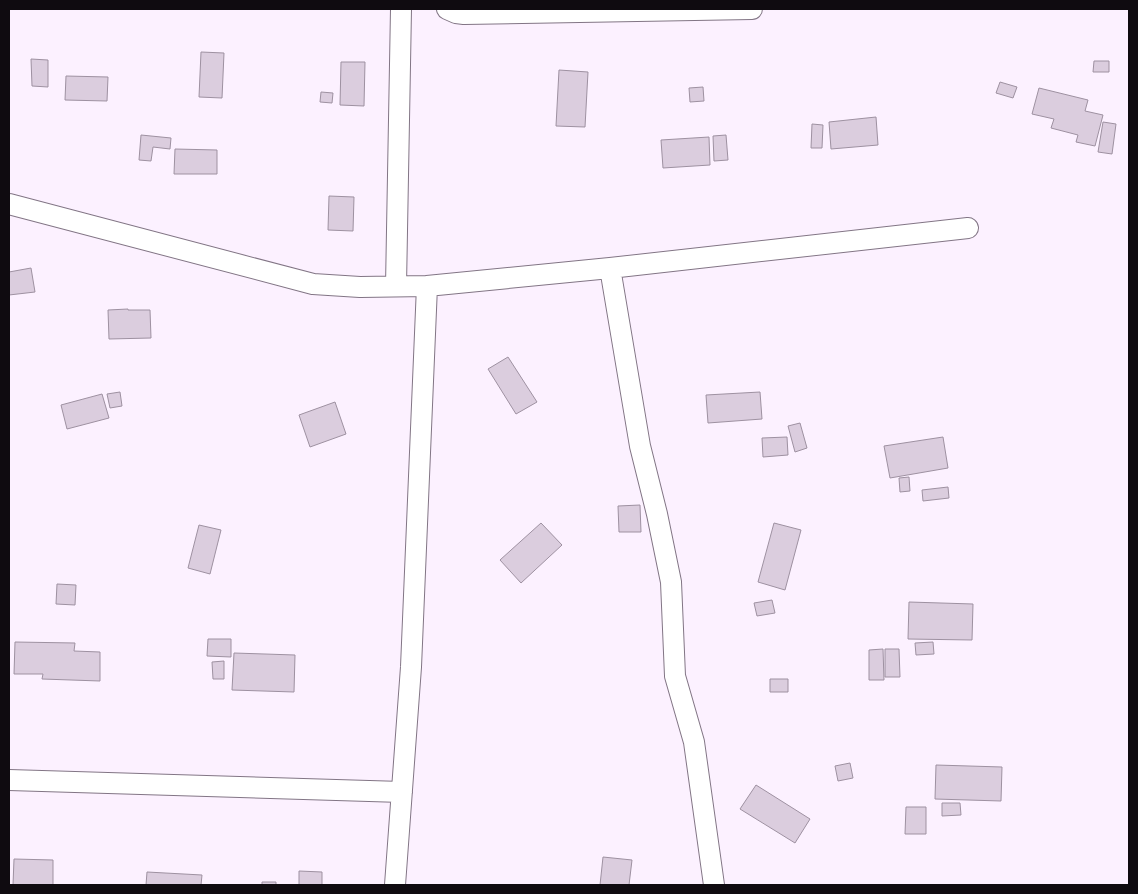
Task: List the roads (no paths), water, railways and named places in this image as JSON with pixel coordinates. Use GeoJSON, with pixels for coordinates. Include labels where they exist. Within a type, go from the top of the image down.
{"type":"FeatureCollection","features":[{"type":"Feature","properties":{"kind":"street"},"geometry":{"type":"LineString","coordinates":[[396,286],[401,9]]}},
{"type":"Feature","properties":{"kind":"street"},"geometry":{"type":"LineString","coordinates":[[447,9],[464,14],[752,9]]}},
{"type":"Feature","properties":{"kind":"street"},"geometry":{"type":"LineString","coordinates":[[9,204],[313,284],[360,287],[427,286],[610,268],[968,228]]}},
{"type":"Feature","properties":{"kind":"street"},"geometry":{"type":"LineString","coordinates":[[610,268],[640,446],[671,582],[675,676],[694,742],[714,885]]}},
{"type":"Feature","properties":{"kind":"street"},"geometry":{"type":"LineString","coordinates":[[395,885],[412,648],[427,286]]}},
{"type":"Feature","properties":{"kind":"street"},"geometry":{"type":"LineString","coordinates":[[9,780],[402,792]]}}]}
